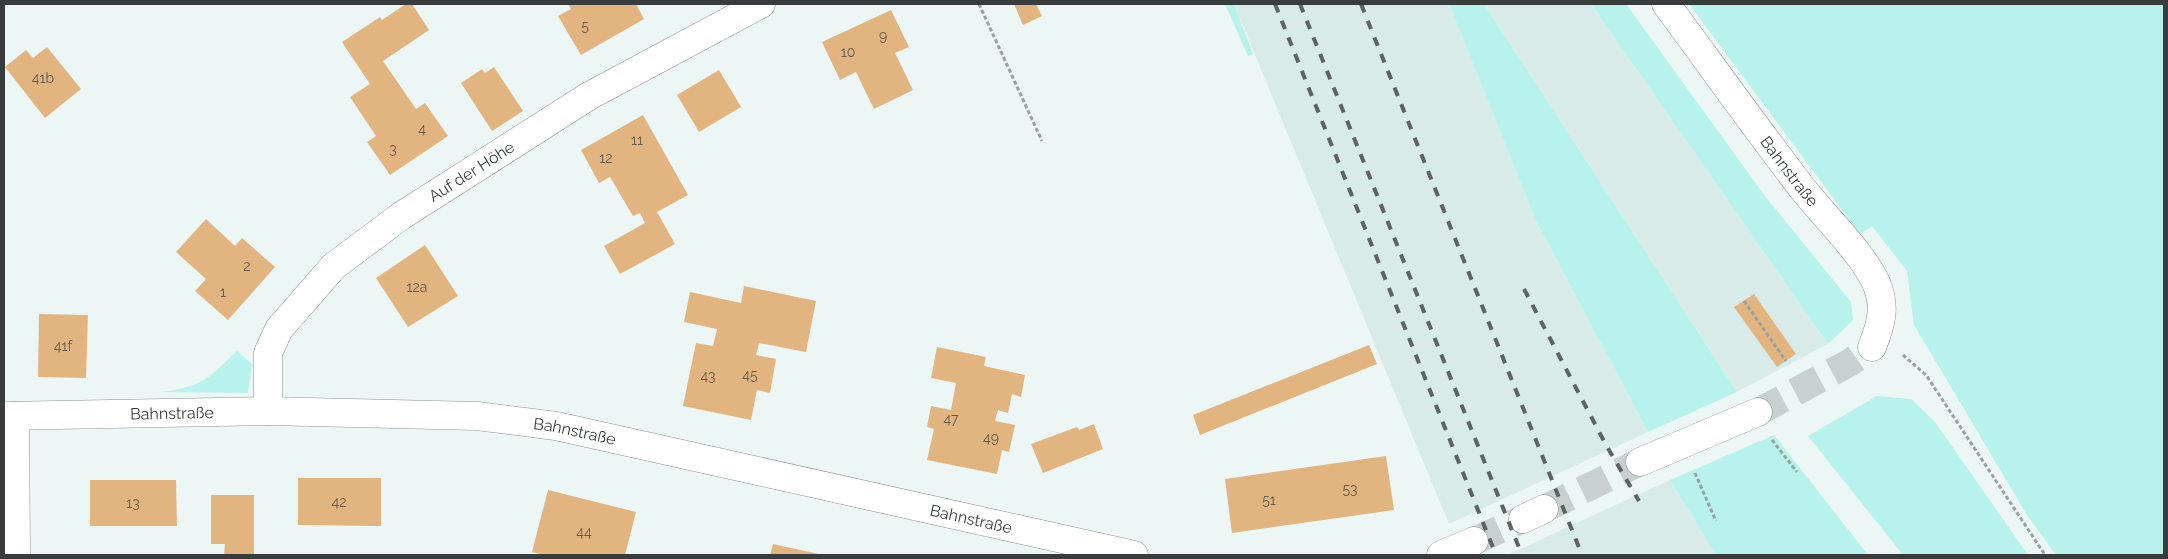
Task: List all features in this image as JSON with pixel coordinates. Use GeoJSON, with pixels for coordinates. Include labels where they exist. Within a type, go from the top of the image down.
{"type":"FeatureCollection","features":[{"type":"Feature","properties":{"kind":"street","name":"Auf der Höhe"},"geometry":{"type":"LineString","coordinates":[[268,411],[268,353],[280,329],[334,266],[400,216],[589,96],[762,4]]}},
{"type":"Feature","properties":{"kind":"street","name":"Bahnstraße"},"geometry":{"type":"LineString","coordinates":[[1666,4],[1802,188],[1863,262],[1876,284],[1883,306],[1880,327],[1872,347]]}},
{"type":"Feature","properties":{"kind":"street","name":"Bahnstraße"},"geometry":{"type":"LineString","coordinates":[[10,416],[268,411],[477,416],[556,426],[1134,555]]}},
{"type":"Feature","properties":{"kind":"street"},"geometry":{"type":"LineString","coordinates":[[1640,462],[1755,413]]}},
{"type":"Feature","properties":{"kind":"street"},"geometry":{"type":"LineString","coordinates":[[10,416],[16,555]]}},
{"type":"Feature","properties":{"kind":"street"},"geometry":{"type":"LineString","coordinates":[[1441,555],[1474,541]]}},
{"type":"Feature","properties":{"kind":"path"},"geometry":{"type":"LineString","coordinates":[[979,4],[1042,141]]}},
{"type":"Feature","properties":{"kind":"path"},"geometry":{"type":"LineString","coordinates":[[1744,300],[1786,361]]}},
{"type":"Feature","properties":{"kind":"path"},"geometry":{"type":"LineString","coordinates":[[1872,347],[1898,350],[1926,375],[2045,555]]}},
{"type":"Feature","properties":{"kind":"path"},"geometry":{"type":"LineString","coordinates":[[1755,413],[1797,472]]}},
{"type":"Feature","properties":{"kind":"path"},"geometry":{"type":"LineString","coordinates":[[1694,471],[1716,520]]}},
{"type":"Feature","properties":{"kind":"shaded area"},"geometry":{"type":"Polygon","coordinates":[[[1225,4],[1234,4],[1253,54],[1248,56],[1225,4]]]}},
{"type":"Feature","properties":{"kind":"shaded area"},"geometry":{"type":"Polygon","coordinates":[[[1234,4],[1449,4],[1536,221],[1648,432],[1449,524],[1234,4]]]}},
{"type":"Feature","properties":{"kind":"shaded area"},"geometry":{"type":"Polygon","coordinates":[[[1449,4],[1484,4],[1737,392],[1648,432],[1536,221],[1449,4]]]}},
{"type":"Feature","properties":{"kind":"shaded area"},"geometry":{"type":"Polygon","coordinates":[[[1484,4],[1591,4],[1828,344],[1737,392],[1484,4]]]}},
{"type":"Feature","properties":{"kind":"shaded area"},"geometry":{"type":"Polygon","coordinates":[[[1591,4],[1626,4],[1765,196],[1851,302],[1853,320],[1828,344],[1591,4]]]}},
{"type":"Feature","properties":{"kind":"shaded area"},"geometry":{"type":"Polygon","coordinates":[[[1689,4],[2164,4],[2164,555],[2056,555],[2027,515],[1914,325],[1907,271],[1872,226],[1860,234],[1689,4]]]}},
{"type":"Feature","properties":{"kind":"shaded area"},"geometry":{"type":"Polygon","coordinates":[[[237,351],[252,364],[248,393],[160,392],[186,387],[203,380],[219,369],[237,351]]]}},
{"type":"Feature","properties":{"kind":"shaded area"},"geometry":{"type":"Polygon","coordinates":[[[1877,396],[1911,399],[1935,422],[2028,555],[1903,555],[1808,436],[1877,396]]]}},
{"type":"Feature","properties":{"kind":"shaded area"},"geometry":{"type":"Polygon","coordinates":[[[1774,435],[1868,555],[1716,555],[1670,480],[1774,435]]]}},
{"type":"Feature","properties":{"kind":"shaded area"},"geometry":{"type":"Polygon","coordinates":[[[1670,480],[1716,555],[1507,555],[1596,514],[1670,480]]]}},
{"type":"Feature","properties":{"kind":"building"},"geometry":{"type":"Polygon","coordinates":[[[406,4],[412,4],[429,30],[383,61],[416,109],[425,103],[448,136],[390,175],[367,142],[376,136],[350,97],[370,84],[342,42],[380,17],[382,20],[406,4]]]}},
{"type":"Feature","properties":{"kind":"building"},"geometry":{"type":"Polygon","coordinates":[[[568,4],[636,4],[644,19],[581,55],[558,16],[571,9],[568,4]]]}},
{"type":"Feature","properties":{"kind":"building"},"geometry":{"type":"Polygon","coordinates":[[[1014,4],[1036,4],[1042,16],[1023,25],[1014,4]]]}},
{"type":"Feature","properties":{"kind":"building"},"geometry":{"type":"Polygon","coordinates":[[[891,10],[909,47],[895,53],[913,90],[874,109],[856,72],[840,80],[822,42],[891,10]]]}},
{"type":"Feature","properties":{"kind":"building"},"geometry":{"type":"Polygon","coordinates":[[[47,47],[81,89],[45,118],[5,67],[26,50],[33,58],[47,47]]]}},
{"type":"Feature","properties":{"kind":"building"},"geometry":{"type":"Polygon","coordinates":[[[494,67],[523,111],[492,131],[461,83],[482,69],[485,73],[494,67]]]}},
{"type":"Feature","properties":{"kind":"building"},"geometry":{"type":"Polygon","coordinates":[[[719,70],[741,107],[699,132],[677,95],[719,70]]]}},
{"type":"Feature","properties":{"kind":"building"},"geometry":{"type":"Polygon","coordinates":[[[643,115],[688,195],[657,212],[675,244],[620,274],[604,246],[645,223],[640,213],[633,216],[610,177],[599,183],[581,150],[643,115]]]}},
{"type":"Feature","properties":{"kind":"building"},"geometry":{"type":"Polygon","coordinates":[[[206,219],[235,246],[242,238],[275,267],[228,320],[195,291],[206,279],[176,252],[206,219]]]}},
{"type":"Feature","properties":{"kind":"building"},"geometry":{"type":"Polygon","coordinates":[[[425,245],[458,296],[408,327],[376,278],[425,245]]]}},
{"type":"Feature","properties":{"kind":"building"},"geometry":{"type":"Polygon","coordinates":[[[744,286],[816,301],[806,352],[759,343],[756,355],[776,359],[770,393],[757,390],[751,420],[683,406],[696,343],[713,346],[717,329],[684,322],[690,292],[741,303],[744,286]]]}},
{"type":"Feature","properties":{"kind":"building"},"geometry":{"type":"Polygon","coordinates":[[[1754,294],[1796,354],[1777,367],[1734,307],[1754,294]]]}},
{"type":"Feature","properties":{"kind":"building"},"geometry":{"type":"Polygon","coordinates":[[[39,314],[88,315],[86,378],[38,377],[39,314]]]}},
{"type":"Feature","properties":{"kind":"building"},"geometry":{"type":"Polygon","coordinates":[[[1369,345],[1377,364],[1200,435],[1193,415],[1369,345]]]}},
{"type":"Feature","properties":{"kind":"building"},"geometry":{"type":"Polygon","coordinates":[[[937,347],[986,357],[984,366],[1025,375],[1021,397],[1012,394],[1008,413],[998,410],[995,421],[1015,425],[1009,452],[1002,450],[997,474],[927,460],[934,429],[927,427],[931,406],[951,410],[956,383],[931,378],[937,347]]]}},
{"type":"Feature","properties":{"kind":"building"},"geometry":{"type":"Polygon","coordinates":[[[1094,424],[1103,449],[1043,473],[1031,444],[1077,427],[1079,430],[1094,424]]]}},
{"type":"Feature","properties":{"kind":"building"},"geometry":{"type":"Polygon","coordinates":[[[1386,456],[1394,510],[1232,533],[1225,479],[1386,456]]]}},
{"type":"Feature","properties":{"kind":"building"},"geometry":{"type":"Polygon","coordinates":[[[298,478],[381,478],[381,526],[298,525],[298,478]]]}},
{"type":"Feature","properties":{"kind":"building"},"geometry":{"type":"Polygon","coordinates":[[[90,480],[176,480],[177,526],[90,526],[90,480]]]}},
{"type":"Feature","properties":{"kind":"building"},"geometry":{"type":"Polygon","coordinates":[[[548,490],[636,512],[625,555],[544,555],[532,552],[548,490]]]}},
{"type":"Feature","properties":{"kind":"building"},"geometry":{"type":"Polygon","coordinates":[[[211,495],[254,495],[254,555],[224,555],[225,544],[211,544],[211,495]]]}},
{"type":"Feature","properties":{"kind":"building"},"geometry":{"type":"Polygon","coordinates":[[[773,544],[819,554],[819,555],[770,555],[773,544]]]}},
{"type":"Feature","properties":{"kind":"tunnel"},"geometry":{"type":"LineString","coordinates":[[1758,412],[1849,363],[1872,347]]}},
{"type":"Feature","properties":{"kind":"tunnel"},"geometry":{"type":"LineString","coordinates":[[1544,509],[1640,462]]}},
{"type":"Feature","properties":{"kind":"tunnel"},"geometry":{"type":"LineString","coordinates":[[1474,541],[1523,519]]}},
{"type":"Feature","properties":{"kind":"railway"},"geometry":{"type":"LineString","coordinates":[[1275,4],[1496,555]]}},
{"type":"Feature","properties":{"kind":"railway"},"geometry":{"type":"LineString","coordinates":[[1300,4],[1522,555]]}},
{"type":"Feature","properties":{"kind":"railway"},"geometry":{"type":"LineString","coordinates":[[1361,4],[1582,555]]}},
{"type":"Feature","properties":{"kind":"railway"},"geometry":{"type":"LineString","coordinates":[[1524,289],[1606,445],[1639,501]]}}]}
